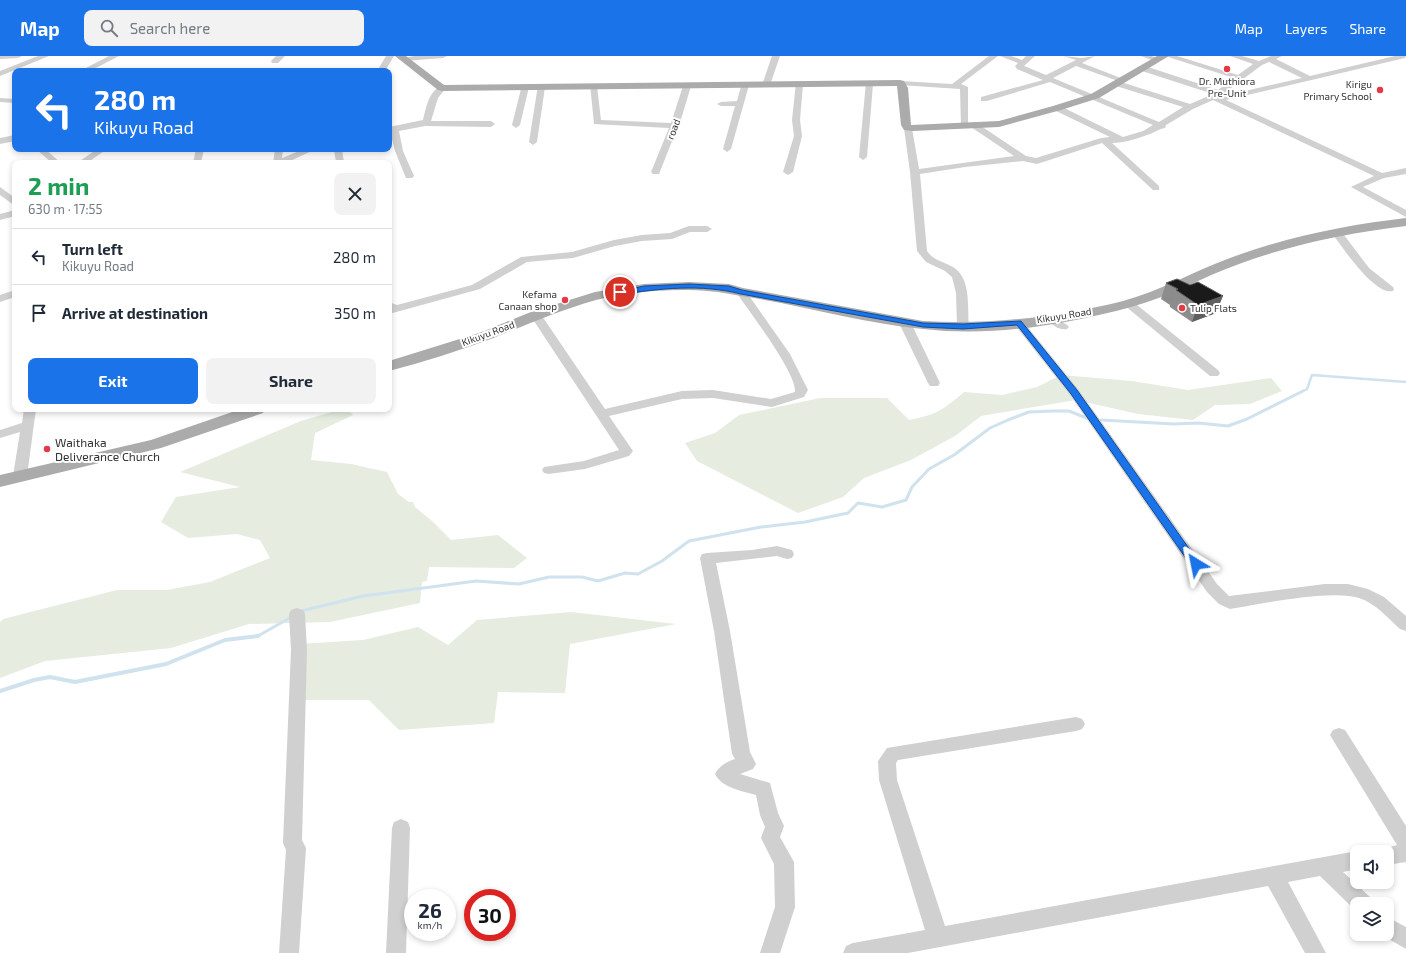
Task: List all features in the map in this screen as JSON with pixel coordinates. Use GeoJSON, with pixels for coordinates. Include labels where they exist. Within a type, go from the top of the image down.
{"type":"FeatureCollection","features":[{"type":"Feature","properties":{"kind":"main road"},"geometry":{"type":"LineString","coordinates":[[402,57],[442,88],[900,84],[903,88],[908,128],[968,124],[999,124],[1057,108],[1092,98],[1160,58]]}},
{"type":"Feature","properties":{"kind":"main road","name":"Kikuyu Road"},"geometry":{"type":"LineString","coordinates":[[392,365],[484,336],[536,315],[595,296],[644,288],[689,286],[729,288],[741,292],[943,327],[963,327],[1052,318],[1128,303],[1165,291],[1235,260],[1337,233],[1379,225],[1406,222]]}},
{"type":"Feature","properties":{"kind":"main road"},"geometry":{"type":"LineString","coordinates":[[0,480],[155,444],[248,412]]}},
{"type":"Feature","properties":{"kind":"street"},"geometry":{"type":"LineString","coordinates":[[0,57],[18,56]]}},
{"type":"Feature","properties":{"kind":"street"},"geometry":{"type":"LineString","coordinates":[[2,71],[45,56]]}},
{"type":"Feature","properties":{"kind":"street"},"geometry":{"type":"LineString","coordinates":[[90,68],[115,56]]}},
{"type":"Feature","properties":{"kind":"street"},"geometry":{"type":"LineString","coordinates":[[383,68],[390,56]]}},
{"type":"Feature","properties":{"kind":"street"},"geometry":{"type":"LineString","coordinates":[[402,57],[443,56]]}},
{"type":"Feature","properties":{"kind":"street"},"geometry":{"type":"LineString","coordinates":[[766,85],[776,56]]}},
{"type":"Feature","properties":{"kind":"street"},"geometry":{"type":"LineString","coordinates":[[954,86],[994,56]]}},
{"type":"Feature","properties":{"kind":"street"},"geometry":{"type":"LineString","coordinates":[[1004,56],[1022,62]]}},
{"type":"Feature","properties":{"kind":"street"},"geometry":{"type":"LineString","coordinates":[[1031,56],[1019,66],[1092,98],[1162,126]]}},
{"type":"Feature","properties":{"kind":"street"},"geometry":{"type":"LineString","coordinates":[[1067,56],[1119,82],[1190,107]]}},
{"type":"Feature","properties":{"kind":"street"},"geometry":{"type":"LineString","coordinates":[[984,99],[1048,79],[1091,56]]}},
{"type":"Feature","properties":{"kind":"street"},"geometry":{"type":"LineString","coordinates":[[1145,56],[1160,58]]}},
{"type":"Feature","properties":{"kind":"street"},"geometry":{"type":"LineString","coordinates":[[1169,56],[1241,78]]}},
{"type":"Feature","properties":{"kind":"street"},"geometry":{"type":"LineString","coordinates":[[1234,56],[1259,63]]}},
{"type":"Feature","properties":{"kind":"street"},"geometry":{"type":"LineString","coordinates":[[1217,96],[1259,63],[1278,56]]}},
{"type":"Feature","properties":{"kind":"street"},"geometry":{"type":"LineString","coordinates":[[915,172],[965,164],[1023,158],[1037,161],[1048,156],[1104,140],[1122,140],[1146,133],[1162,126],[1190,107],[1217,96],[1309,78],[1405,56]]}},
{"type":"Feature","properties":{"kind":"street"},"geometry":{"type":"LineString","coordinates":[[1269,59],[1309,78]]}},
{"type":"Feature","properties":{"kind":"street"},"geometry":{"type":"LineString","coordinates":[[1142,68],[1217,96],[1381,176]]}},
{"type":"Feature","properties":{"kind":"street"},"geometry":{"type":"LineString","coordinates":[[788,172],[798,136],[796,120],[799,84]]}},
{"type":"Feature","properties":{"kind":"street"},"geometry":{"type":"LineString","coordinates":[[863,157],[869,84]]}},
{"type":"Feature","properties":{"kind":"street"},"geometry":{"type":"LineString","coordinates":[[900,84],[964,87],[963,108],[968,124],[1023,158]]}},
{"type":"Feature","properties":{"kind":"street"},"geometry":{"type":"LineString","coordinates":[[727,149],[745,85]]}},
{"type":"Feature","properties":{"kind":"street"},"geometry":{"type":"LineString","coordinates":[[593,86],[597,122],[674,126]]}},
{"type":"Feature","properties":{"kind":"street","name":"road"},"geometry":{"type":"LineString","coordinates":[[656,172],[674,126],[687,86]]}},
{"type":"Feature","properties":{"kind":"street"},"geometry":{"type":"LineString","coordinates":[[516,125],[525,87]]}},
{"type":"Feature","properties":{"kind":"street"},"geometry":{"type":"LineString","coordinates":[[533,142],[541,87]]}},
{"type":"Feature","properties":{"kind":"street"},"geometry":{"type":"LineString","coordinates":[[424,123],[427,120],[438,90],[442,88]]}},
{"type":"Feature","properties":{"kind":"street"},"geometry":{"type":"LineString","coordinates":[[0,100],[12,101]]}},
{"type":"Feature","properties":{"kind":"street"},"geometry":{"type":"LineString","coordinates":[[721,104],[741,103]]}},
{"type":"Feature","properties":{"kind":"street"},"geometry":{"type":"LineString","coordinates":[[1057,108],[1122,140]]}},
{"type":"Feature","properties":{"kind":"street"},"geometry":{"type":"LineString","coordinates":[[409,176],[392,130],[424,123],[491,124]]}},
{"type":"Feature","properties":{"kind":"street"},"geometry":{"type":"LineString","coordinates":[[908,128],[915,172],[922,251],[926,258],[933,263],[951,271],[959,279],[963,327]]}},
{"type":"Feature","properties":{"kind":"street"},"geometry":{"type":"LineString","coordinates":[[0,141],[12,139]]}},
{"type":"Feature","properties":{"kind":"street"},"geometry":{"type":"LineString","coordinates":[[1104,140],[1156,188]]}},
{"type":"Feature","properties":{"kind":"street"},"geometry":{"type":"LineString","coordinates":[[44,152],[53,160]]}},
{"type":"Feature","properties":{"kind":"street"},"geometry":{"type":"LineString","coordinates":[[86,160],[98,152]]}},
{"type":"Feature","properties":{"kind":"street"},"geometry":{"type":"LineString","coordinates":[[283,160],[299,152]]}},
{"type":"Feature","properties":{"kind":"street"},"geometry":{"type":"LineString","coordinates":[[1406,171],[1381,176],[1356,187],[1406,214]]}},
{"type":"Feature","properties":{"kind":"street"},"geometry":{"type":"LineString","coordinates":[[0,190],[12,200]]}},
{"type":"Feature","properties":{"kind":"street"},"geometry":{"type":"LineString","coordinates":[[0,217],[12,214]]}},
{"type":"Feature","properties":{"kind":"street"},"geometry":{"type":"LineString","coordinates":[[392,310],[476,287],[525,259],[573,255],[614,243],[642,238],[672,236],[689,230],[707,229]]}},
{"type":"Feature","properties":{"kind":"street"},"geometry":{"type":"LineString","coordinates":[[1337,233],[1366,270],[1389,289]]}},
{"type":"Feature","properties":{"kind":"street"},"geometry":{"type":"LineString","coordinates":[[601,414],[682,395],[727,396],[772,403],[800,394],[802,390],[793,369],[741,292]]}},
{"type":"Feature","properties":{"kind":"street"},"geometry":{"type":"LineString","coordinates":[[0,299],[12,294]]}},
{"type":"Feature","properties":{"kind":"street"},"geometry":{"type":"LineString","coordinates":[[1128,303],[1214,373]]}},
{"type":"Feature","properties":{"kind":"street"},"geometry":{"type":"LineString","coordinates":[[536,315],[626,451],[585,466],[549,470]]}},
{"type":"Feature","properties":{"kind":"street"},"geometry":{"type":"LineString","coordinates":[[1052,318],[1063,328]]}},
{"type":"Feature","properties":{"kind":"street"},"geometry":{"type":"LineString","coordinates":[[904,321],[934,383]]}},
{"type":"Feature","properties":{"kind":"street"},"geometry":{"type":"LineString","coordinates":[[1018,322],[1074,392],[1212,588],[1224,600],[1241,602],[1325,590],[1348,590],[1363,593],[1379,601],[1406,625]]}},
{"type":"Feature","properties":{"kind":"street"},"geometry":{"type":"LineString","coordinates":[[20,476],[30,412]]}},
{"type":"Feature","properties":{"kind":"street"},"geometry":{"type":"LineString","coordinates":[[0,434],[28,425]]}},
{"type":"Feature","properties":{"kind":"street"},"geometry":{"type":"LineString","coordinates":[[770,953],[785,907],[784,862],[770,838],[775,826],[769,815],[764,789],[738,782],[724,774],[732,768],[747,764],[741,754],[728,664],[716,597],[707,558],[752,555],[777,551],[787,554]]}},
{"type":"Feature","properties":{"kind":"street"},"geometry":{"type":"LineString","coordinates":[[289,953],[296,848],[292,844],[299,650],[297,614]]}},
{"type":"Feature","properties":{"kind":"street"},"geometry":{"type":"LineString","coordinates":[[938,937],[888,780],[887,761],[893,753],[1076,724]]}},
{"type":"Feature","properties":{"kind":"street"},"geometry":{"type":"LineString","coordinates":[[1339,735],[1406,843]]}},
{"type":"Feature","properties":{"kind":"street"},"geometry":{"type":"LineString","coordinates":[[396,953],[401,828]]}},
{"type":"Feature","properties":{"kind":"street"},"geometry":{"type":"LineString","coordinates":[[1394,855],[1406,853]]}},
{"type":"Feature","properties":{"kind":"street"},"geometry":{"type":"LineString","coordinates":[[853,953],[1350,861]]}},
{"type":"Feature","properties":{"kind":"street"},"geometry":{"type":"LineString","coordinates":[[1323,866],[1356,897]]}},
{"type":"Feature","properties":{"kind":"street"},"geometry":{"type":"LineString","coordinates":[[1273,875],[1316,953]]}},
{"type":"Feature","properties":{"kind":"street"},"geometry":{"type":"LineString","coordinates":[[1394,931],[1406,939]]}},
{"type":"Feature","properties":{"kind":"shaded area"},"geometry":{"type":"Polygon","coordinates":[[[1061,375],[1132,381],[1188,390],[1271,378],[1282,391],[1250,404],[1215,405],[1193,420],[1138,414],[1076,400],[981,416],[955,436],[911,460],[864,478],[843,497],[798,513],[697,461],[685,443],[715,433],[739,415],[820,398],[887,398],[909,420],[939,411],[964,392],[1002,395],[1037,387],[1061,375]]]}},
{"type":"Feature","properties":{"kind":"shaded area"},"geometry":{"type":"Polygon","coordinates":[[[332,412],[350,412],[353,415],[315,433],[311,460],[351,464],[387,472],[398,494],[409,502],[413,502],[415,507],[431,520],[451,540],[498,535],[527,558],[514,568],[429,567],[427,581],[422,582],[420,603],[330,622],[249,624],[171,648],[45,661],[0,678],[0,622],[3,619],[117,590],[167,590],[210,582],[270,558],[260,540],[237,534],[188,538],[161,522],[176,497],[240,487],[180,472],[301,421],[332,412]]]}},
{"type":"Feature","properties":{"kind":"shaded area"},"geometry":{"type":"Polygon","coordinates":[[[571,612],[676,624],[570,644],[565,693],[498,692],[494,723],[399,730],[369,700],[291,700],[299,644],[363,640],[418,627],[448,645],[477,620],[571,612]]]}},
{"type":"Feature","properties":{"kind":"building"},"geometry":{"type":"Polygon","coordinates":[[[1177,279],[1190,285],[1198,282],[1223,296],[1198,305],[1176,290],[1178,289],[1166,283],[1177,279]]]}},
{"type":"Feature","properties":{"kind":"waterway"},"geometry":{"type":"LineString","coordinates":[[1101,420],[1174,424],[1198,423],[1228,426],[1247,419],[1307,389],[1312,375],[1406,382]]}},
{"type":"Feature","properties":{"kind":"waterway"},"geometry":{"type":"LineString","coordinates":[[301,611],[363,596],[476,581],[519,584],[549,577],[582,577],[598,581],[625,573],[638,574],[662,561],[689,541],[761,527],[805,522],[848,513],[858,503],[882,507],[906,500],[912,487],[929,469],[954,455],[990,428],[1029,412],[1069,411],[1089,419]]}},
{"type":"Feature","properties":{"kind":"waterway"},"geometry":{"type":"LineString","coordinates":[[258,636],[293,616]]}},
{"type":"Feature","properties":{"kind":"waterway"},"geometry":{"type":"LineString","coordinates":[[0,691],[34,680],[50,677],[75,682],[166,664],[225,640],[258,636]]}},
{"type":"Feature","properties":{"kind":"waterway"},"geometry":{"type":"LineString","coordinates":[[250,637],[258,636]]}},
{"type":"Feature","properties":{"kind":"place","name":"Dr. Muthiora Pre-Unit"},"geometry":{"type":"Point","coordinates":[1227,69]}},
{"type":"Feature","properties":{"kind":"place","name":"Kirigu Primary School"},"geometry":{"type":"Point","coordinates":[1380,90]}},
{"type":"Feature","properties":{"kind":"place","name":"Kefama Canaan shop"},"geometry":{"type":"Point","coordinates":[565,300]}},
{"type":"Feature","properties":{"kind":"place","name":"Tulip Flats"},"geometry":{"type":"Point","coordinates":[1182,308]}},
{"type":"Feature","properties":{"kind":"place","name":"Waithaka Deliverance Church"},"geometry":{"type":"Point","coordinates":[47,449]}},
{"type":"Feature","properties":{"kind":"route"},"geometry":{"type":"LineString","coordinates":[[620,292],[644,288],[689,286],[729,288],[741,292],[760,294],[923,325],[963,327],[1018,322],[1074,392],[1196,564]]}}]}
